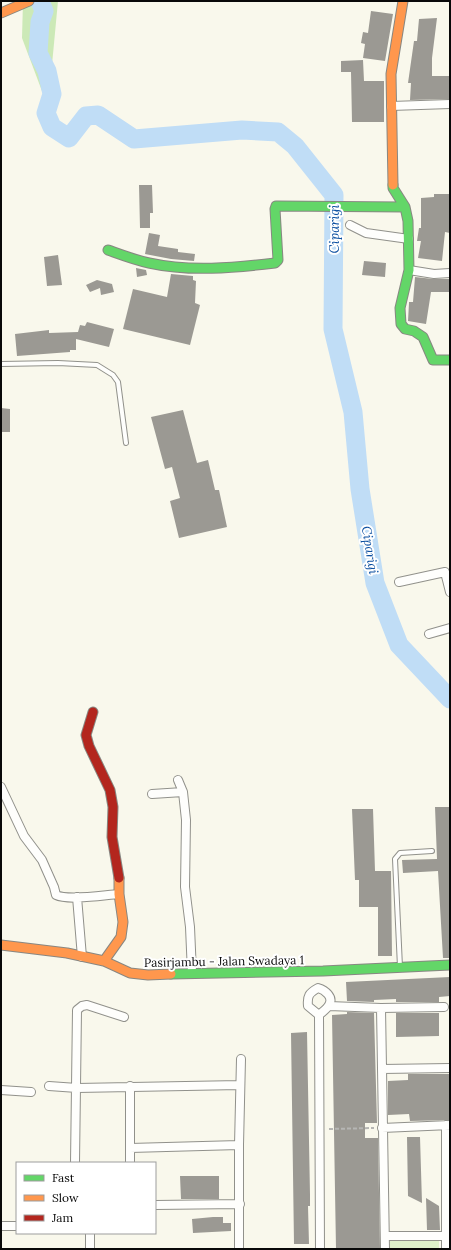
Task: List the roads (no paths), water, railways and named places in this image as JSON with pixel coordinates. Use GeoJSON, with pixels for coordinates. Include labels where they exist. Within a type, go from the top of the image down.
{"type":"FeatureCollection","features":[{"type":"Feature","properties":{"kind":"street"},"geometry":{"type":"LineString","coordinates":[[1,13],[29,1]]}},
{"type":"Feature","properties":{"kind":"street"},"geometry":{"type":"LineString","coordinates":[[403,1],[398,21],[391,74],[393,188],[405,207],[408,221],[409,239],[409,270],[400,308],[401,324],[405,330],[413,331],[423,336],[433,360],[450,360]]}},
{"type":"Feature","properties":{"kind":"street"},"geometry":{"type":"LineString","coordinates":[[391,106],[450,104]]}},
{"type":"Feature","properties":{"kind":"street"},"geometry":{"type":"LineString","coordinates":[[108,250],[128,258],[163,266],[181,268],[230,268],[275,263],[278,260],[275,208],[279,206],[405,207]]}},
{"type":"Feature","properties":{"kind":"street"},"geometry":{"type":"LineString","coordinates":[[350,225],[366,233],[409,239]]}},
{"type":"Feature","properties":{"kind":"street"},"geometry":{"type":"LineString","coordinates":[[409,270],[434,274],[450,273]]}},
{"type":"Feature","properties":{"kind":"street"},"geometry":{"type":"LineString","coordinates":[[399,582],[444,572],[450,592]]}},
{"type":"Feature","properties":{"kind":"street"},"geometry":{"type":"LineString","coordinates":[[429,634],[450,628]]}},
{"type":"Feature","properties":{"kind":"street"},"geometry":{"type":"LineString","coordinates":[[93,712],[86,735],[89,746],[110,790],[114,818],[112,837],[119,876],[119,894],[123,922],[121,937],[104,961]]}},
{"type":"Feature","properties":{"kind":"street"},"geometry":{"type":"LineString","coordinates":[[178,780],[183,792],[186,820],[185,887],[190,927],[192,973]]}},
{"type":"Feature","properties":{"kind":"street"},"geometry":{"type":"LineString","coordinates":[[1,787],[24,836],[42,860],[54,887],[55,894],[60,897],[77,897],[119,894]]}},
{"type":"Feature","properties":{"kind":"street"},"geometry":{"type":"LineString","coordinates":[[152,794],[183,792]]}},
{"type":"Feature","properties":{"kind":"street"},"geometry":{"type":"LineString","coordinates":[[77,897],[82,957]]}},
{"type":"Feature","properties":{"kind":"street","name":"Pasirjambu - Jalan Swadaya 1"},"geometry":{"type":"LineString","coordinates":[[1,945],[104,961],[130,973],[148,975],[323,971],[450,965]]}},
{"type":"Feature","properties":{"kind":"street"},"geometry":{"type":"LineString","coordinates":[[319,1015],[308,1006],[310,992],[318,988],[324,990],[330,997],[329,1006],[319,1015],[320,1249]]}},
{"type":"Feature","properties":{"kind":"street"},"geometry":{"type":"LineString","coordinates":[[75,1162],[78,1008],[87,1005],[124,1017]]}},
{"type":"Feature","properties":{"kind":"street"},"geometry":{"type":"LineString","coordinates":[[329,1006],[381,1008],[444,1007]]}},
{"type":"Feature","properties":{"kind":"street"},"geometry":{"type":"LineString","coordinates":[[381,1008],[385,1249]]}},
{"type":"Feature","properties":{"kind":"street"},"geometry":{"type":"LineString","coordinates":[[239,1249],[241,1059]]}},
{"type":"Feature","properties":{"kind":"street"},"geometry":{"type":"LineString","coordinates":[[382,1069],[450,1068]]}},
{"type":"Feature","properties":{"kind":"street"},"geometry":{"type":"LineString","coordinates":[[49,1086],[77,1088],[240,1085]]}},
{"type":"Feature","properties":{"kind":"street"},"geometry":{"type":"LineString","coordinates":[[130,1086],[130,1162]]}},
{"type":"Feature","properties":{"kind":"street"},"geometry":{"type":"LineString","coordinates":[[1,1090],[31,1092]]}},
{"type":"Feature","properties":{"kind":"street"},"geometry":{"type":"LineString","coordinates":[[382,1128],[448,1125],[446,1249]]}},
{"type":"Feature","properties":{"kind":"street"},"geometry":{"type":"LineString","coordinates":[[130,1148],[239,1145]]}},
{"type":"Feature","properties":{"kind":"street"},"geometry":{"type":"LineString","coordinates":[[156,1204],[240,1204]]}},
{"type":"Feature","properties":{"kind":"street"},"geometry":{"type":"LineString","coordinates":[[1,1226],[16,1226]]}},
{"type":"Feature","properties":{"kind":"street"},"geometry":{"type":"LineString","coordinates":[[90,1234],[90,1249]]}},
{"type":"Feature","properties":{"kind":"street"},"geometry":{"type":"LineString","coordinates":[[385,1236],[446,1236]]}},
{"type":"Feature","properties":{"kind":"lane"},"geometry":{"type":"LineString","coordinates":[[1,364],[97,365],[114,375],[118,382],[126,444]]}},
{"type":"Feature","properties":{"kind":"lane"},"geometry":{"type":"LineString","coordinates":[[400,967],[395,859],[400,853],[432,851]]}},
{"type":"Feature","properties":{"kind":"waterway","name":"Ciparigi"},"geometry":{"type":"LineString","coordinates":[[40,1],[44,11],[40,22],[38,53],[47,71],[52,94],[46,113],[52,127],[69,138],[86,116],[98,115],[134,139],[242,130],[278,132],[295,146],[334,195],[333,329],[353,412],[360,489],[375,583],[399,645],[450,699]]}}]}
